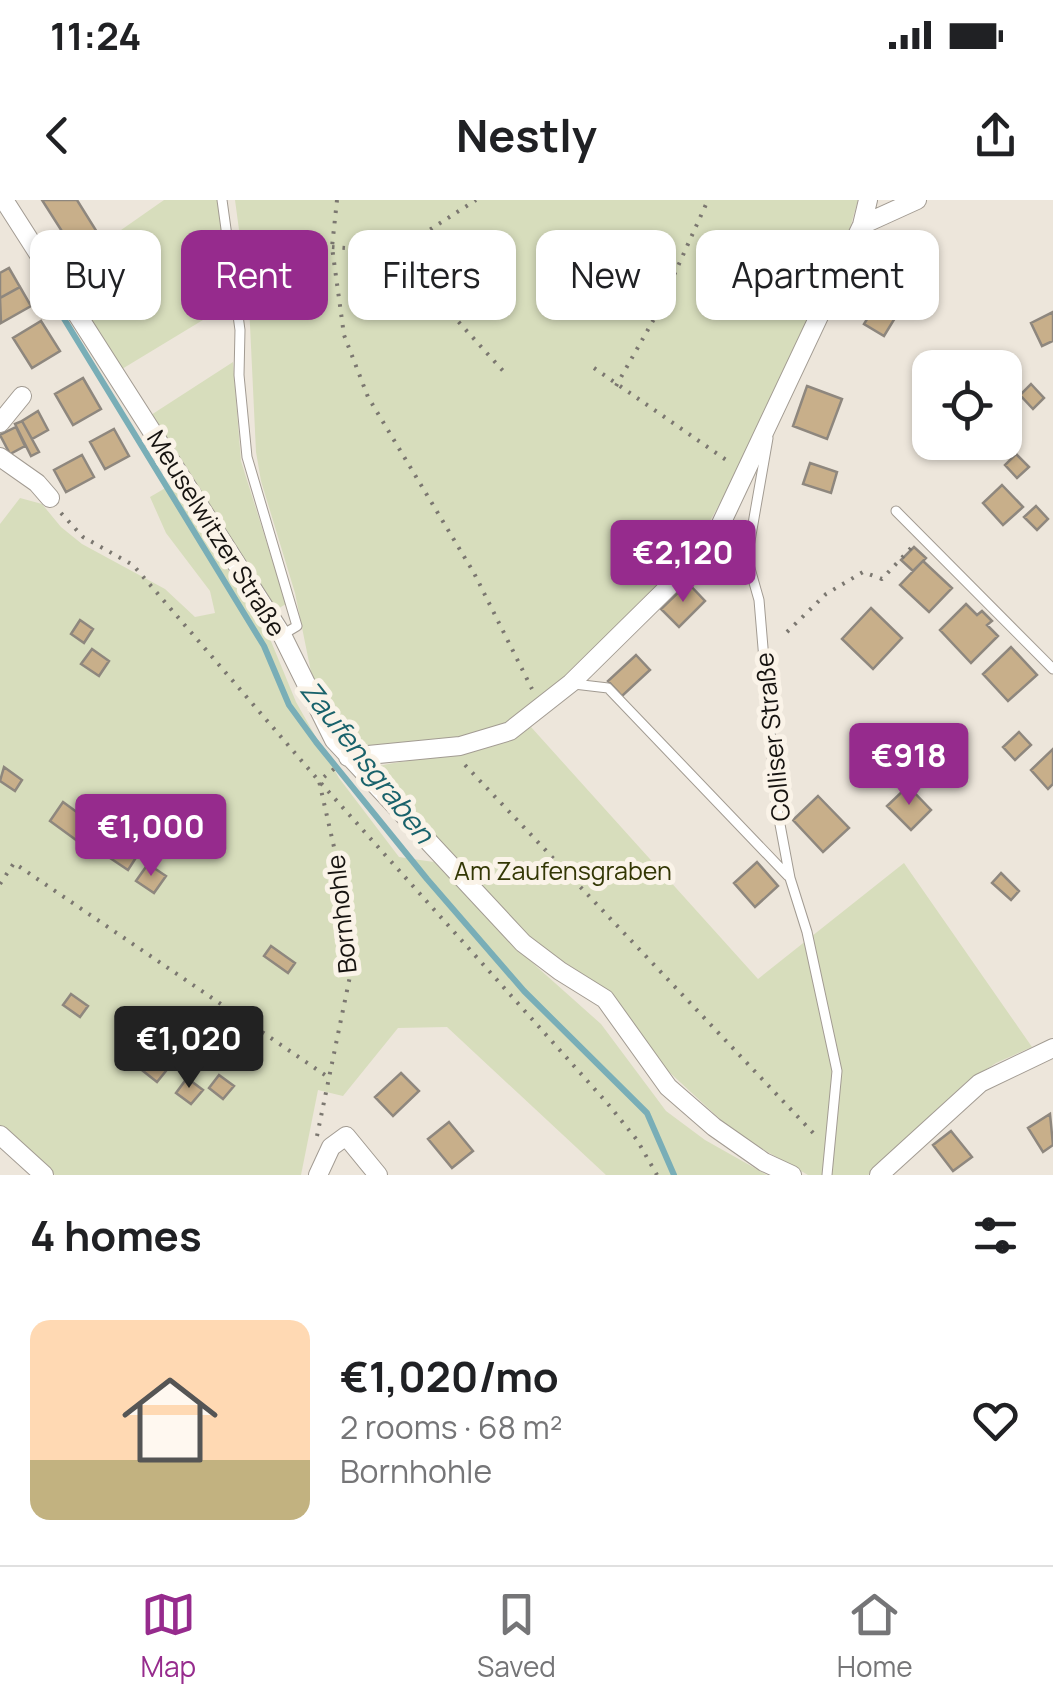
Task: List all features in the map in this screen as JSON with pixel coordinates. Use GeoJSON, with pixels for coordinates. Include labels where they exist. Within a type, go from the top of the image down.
{"type":"FeatureCollection","features":[{"type":"Feature","properties":{"kind":"street","name":"Meuselwitzer Straße"},"geometry":{"type":"LineString","coordinates":[[4,200],[282,635],[319,713],[348,757],[420,829],[523,943],[560,972],[605,999],[668,1087],[714,1127],[764,1162],[792,1175]]}},
{"type":"Feature","properties":{"kind":"street","name":"Colliser Straße"},"geometry":{"type":"LineString","coordinates":[[772,416],[862,225],[868,200]]}},
{"type":"Feature","properties":{"kind":"street"},"geometry":{"type":"LineString","coordinates":[[862,225],[917,200]]}},
{"type":"Feature","properties":{"kind":"street"},"geometry":{"type":"LineString","coordinates":[[0,423],[22,396]]}},
{"type":"Feature","properties":{"kind":"street"},"geometry":{"type":"LineString","coordinates":[[348,757],[448,748],[510,731],[571,683],[711,546],[772,416]]}},
{"type":"Feature","properties":{"kind":"street"},"geometry":{"type":"LineString","coordinates":[[0,457],[38,483],[50,498]]}},
{"type":"Feature","properties":{"kind":"street"},"geometry":{"type":"LineString","coordinates":[[878,1175],[980,1084],[1053,1048]]}},
{"type":"Feature","properties":{"kind":"street"},"geometry":{"type":"LineString","coordinates":[[0,1135],[44,1175]]}},
{"type":"Feature","properties":{"kind":"street"},"geometry":{"type":"LineString","coordinates":[[318,1175],[330,1146],[346,1136],[378,1175]]}},
{"type":"Feature","properties":{"kind":"lane"},"geometry":{"type":"LineString","coordinates":[[222,200],[240,330],[239,375],[247,457],[296,626],[282,635]]}},
{"type":"Feature","properties":{"kind":"lane","name":"Colliser Straße"},"geometry":{"type":"LineString","coordinates":[[772,416],[747,558],[760,600],[776,802],[836,1071],[827,1175]]}},
{"type":"Feature","properties":{"kind":"lane"},"geometry":{"type":"LineString","coordinates":[[896,512],[1053,668]]}},
{"type":"Feature","properties":{"kind":"lane","name":"Colliser Straße"},"geometry":{"type":"LineString","coordinates":[[571,683],[608,688],[790,878]]}},
{"type":"Feature","properties":{"kind":"path"},"geometry":{"type":"LineString","coordinates":[[337,200],[332,247],[344,336],[368,396],[474,572],[541,707]]}},
{"type":"Feature","properties":{"kind":"path"},"geometry":{"type":"LineString","coordinates":[[429,230],[476,200]]}},
{"type":"Feature","properties":{"kind":"path"},"geometry":{"type":"LineString","coordinates":[[616,386],[654,320],[708,200]]}},
{"type":"Feature","properties":{"kind":"path"},"geometry":{"type":"LineString","coordinates":[[332,247],[348,248]]}},
{"type":"Feature","properties":{"kind":"path"},"geometry":{"type":"LineString","coordinates":[[457,320],[504,372]]}},
{"type":"Feature","properties":{"kind":"path"},"geometry":{"type":"LineString","coordinates":[[594,368],[728,462],[749,464]]}},
{"type":"Feature","properties":{"kind":"path"},"geometry":{"type":"LineString","coordinates":[[50,498],[83,537],[132,565],[608,1104],[637,1140],[657,1175]]}},
{"type":"Feature","properties":{"kind":"path"},"geometry":{"type":"LineString","coordinates":[[788,632],[826,594],[864,572],[882,579],[922,537]]}},
{"type":"Feature","properties":{"kind":"path"},"geometry":{"type":"LineString","coordinates":[[448,748],[829,1150]]}},
{"type":"Feature","properties":{"kind":"path"},"geometry":{"type":"LineString","coordinates":[[319,780],[327,774]]}},
{"type":"Feature","properties":{"kind":"path","name":"Bornhohle"},"geometry":{"type":"LineString","coordinates":[[317,1136],[350,976],[339,869],[319,780]]}},
{"type":"Feature","properties":{"kind":"path"},"geometry":{"type":"LineString","coordinates":[[0,884],[14,863],[330,1078]]}},
{"type":"Feature","properties":{"kind":"green space"},"geometry":{"type":"Polygon","coordinates":[[[164,200],[218,200],[222,230],[181,230],[181,320],[203,320],[122,369],[91,320],[161,320],[161,230],[121,230],[164,200]]]}},
{"type":"Feature","properties":{"kind":"green space"},"geometry":{"type":"Polygon","coordinates":[[[235,200],[858,200],[849,230],[696,230],[696,320],[808,320],[739,469],[691,555],[552,692],[499,731],[447,745],[374,750],[343,742],[311,672],[295,593],[256,452],[250,320],[328,320],[328,230],[239,230],[235,200]]]}},
{"type":"Feature","properties":{"kind":"green space"},"geometry":{"type":"Polygon","coordinates":[[[233,362],[241,461],[286,604],[274,611],[151,415],[233,362]]]}},
{"type":"Feature","properties":{"kind":"green space"},"geometry":{"type":"Polygon","coordinates":[[[174,483],[268,634],[296,702],[339,778],[399,857],[434,862],[537,967],[601,1024],[666,1111],[705,1140],[767,1175],[606,1175],[447,1027],[398,1028],[343,1096],[318,1090],[301,1175],[55,1175],[0,1128],[0,524],[20,498],[42,504],[82,544],[165,589],[195,617],[215,613],[210,591],[166,533],[150,497],[174,483]]]}},
{"type":"Feature","properties":{"kind":"green space","name":"Am Zaufensgraben"},"geometry":{"type":"Polygon","coordinates":[[[531,727],[758,979],[904,863],[1032,1047],[996,1063],[964,1084],[868,1175],[808,1175],[736,1134],[667,1070],[612,993],[527,938],[372,768],[494,746],[531,727]]]}},
{"type":"Feature","properties":{"kind":"building"},"geometry":{"type":"Polygon","coordinates":[[[42,200],[77,200],[96,230],[61,230],[42,200]]]}},
{"type":"Feature","properties":{"kind":"building"},"geometry":{"type":"Polygon","coordinates":[[[9,268],[20,287],[0,298],[0,273],[9,268]]]}},
{"type":"Feature","properties":{"kind":"building"},"geometry":{"type":"Polygon","coordinates":[[[20,287],[30,307],[1,323],[0,298],[20,287]]]}},
{"type":"Feature","properties":{"kind":"building"},"geometry":{"type":"Polygon","coordinates":[[[1053,312],[1053,341],[1042,346],[1031,323],[1053,312]]]}},
{"type":"Feature","properties":{"kind":"building"},"geometry":{"type":"Polygon","coordinates":[[[866,320],[894,320],[884,336],[864,324],[866,320]]]}},
{"type":"Feature","properties":{"kind":"building"},"geometry":{"type":"Polygon","coordinates":[[[41,321],[60,351],[32,368],[13,338],[41,321]]]}},
{"type":"Feature","properties":{"kind":"building"},"geometry":{"type":"Polygon","coordinates":[[[83,378],[101,409],[73,425],[55,394],[83,378]]]}},
{"type":"Feature","properties":{"kind":"building"},"geometry":{"type":"Polygon","coordinates":[[[1031,384],[1044,398],[1033,409],[1022,393],[1031,384]]]}},
{"type":"Feature","properties":{"kind":"building"},"geometry":{"type":"Polygon","coordinates":[[[807,386],[842,399],[827,439],[793,426],[807,386]]]}},
{"type":"Feature","properties":{"kind":"building"},"geometry":{"type":"Polygon","coordinates":[[[38,411],[48,430],[32,439],[22,421],[38,411]]]}},
{"type":"Feature","properties":{"kind":"building"},"geometry":{"type":"Polygon","coordinates":[[[22,421],[39,452],[31,456],[15,424],[22,421]]]}},
{"type":"Feature","properties":{"kind":"building"},"geometry":{"type":"Polygon","coordinates":[[[16,427],[25,446],[10,454],[0,435],[16,427]]]}},
{"type":"Feature","properties":{"kind":"building"},"geometry":{"type":"Polygon","coordinates":[[[114,429],[129,456],[105,469],[90,442],[114,429]]]}},
{"type":"Feature","properties":{"kind":"building"},"geometry":{"type":"Polygon","coordinates":[[[82,455],[94,477],[66,492],[54,470],[82,455]]]}},
{"type":"Feature","properties":{"kind":"building"},"geometry":{"type":"Polygon","coordinates":[[[1010,460],[1022,460],[1029,467],[1017,478],[1005,465],[1010,460]]]}},
{"type":"Feature","properties":{"kind":"building"},"geometry":{"type":"Polygon","coordinates":[[[810,463],[837,472],[831,493],[803,484],[810,463]]]}},
{"type":"Feature","properties":{"kind":"building"},"geometry":{"type":"Polygon","coordinates":[[[1002,485],[1023,507],[1003,525],[983,503],[1002,485]]]}},
{"type":"Feature","properties":{"kind":"building"},"geometry":{"type":"Polygon","coordinates":[[[1036,506],[1048,519],[1037,530],[1024,517],[1036,506]]]}},
{"type":"Feature","properties":{"kind":"building"},"geometry":{"type":"Polygon","coordinates":[[[914,547],[926,558],[913,571],[901,560],[914,547]]]}},
{"type":"Feature","properties":{"kind":"building"},"geometry":{"type":"Polygon","coordinates":[[[923,561],[952,588],[929,612],[900,585],[923,561]]]}},
{"type":"Feature","properties":{"kind":"building"},"geometry":{"type":"Polygon","coordinates":[[[688,583],[705,601],[679,627],[661,609],[688,583]]]}},
{"type":"Feature","properties":{"kind":"building"},"geometry":{"type":"Polygon","coordinates":[[[966,604],[977,615],[982,611],[992,621],[987,625],[998,636],[971,663],[940,630],[966,604]]]}},
{"type":"Feature","properties":{"kind":"building"},"geometry":{"type":"Polygon","coordinates":[[[871,608],[902,638],[873,669],[842,639],[871,608]]]}},
{"type":"Feature","properties":{"kind":"building"},"geometry":{"type":"Polygon","coordinates":[[[80,620],[93,629],[84,643],[71,634],[80,620]]]}},
{"type":"Feature","properties":{"kind":"building"},"geometry":{"type":"Polygon","coordinates":[[[1011,647],[1037,675],[1008,701],[983,674],[1011,647]]]}},
{"type":"Feature","properties":{"kind":"building"},"geometry":{"type":"Polygon","coordinates":[[[92,649],[109,661],[99,676],[81,664],[92,649]]]}},
{"type":"Feature","properties":{"kind":"building"},"geometry":{"type":"Polygon","coordinates":[[[636,655],[650,670],[622,696],[608,681],[636,655]]]}},
{"type":"Feature","properties":{"kind":"building"},"geometry":{"type":"Polygon","coordinates":[[[1019,732],[1031,745],[1015,760],[1003,747],[1019,732]]]}},
{"type":"Feature","properties":{"kind":"building"},"geometry":{"type":"Polygon","coordinates":[[[1053,749],[1053,784],[1048,789],[1031,770],[1053,749]]]}},
{"type":"Feature","properties":{"kind":"building"},"geometry":{"type":"Polygon","coordinates":[[[4,767],[22,780],[15,791],[0,781],[4,767]]]}},
{"type":"Feature","properties":{"kind":"building"},"geometry":{"type":"Polygon","coordinates":[[[908,786],[931,810],[911,830],[887,806],[908,786]]]}},
{"type":"Feature","properties":{"kind":"building"},"geometry":{"type":"Polygon","coordinates":[[[818,796],[849,828],[823,852],[793,820],[818,796]]]}},
{"type":"Feature","properties":{"kind":"building"},"geometry":{"type":"Polygon","coordinates":[[[63,802],[100,829],[87,848],[50,821],[63,802]]]}},
{"type":"Feature","properties":{"kind":"building"},"geometry":{"type":"Polygon","coordinates":[[[117,842],[137,856],[128,870],[107,856],[117,842]]]}},
{"type":"Feature","properties":{"kind":"building"},"geometry":{"type":"Polygon","coordinates":[[[757,862],[778,886],[755,907],[734,883],[757,862]]]}},
{"type":"Feature","properties":{"kind":"building"},"geometry":{"type":"Polygon","coordinates":[[[148,864],[166,876],[154,893],[136,881],[148,864]]]}},
{"type":"Feature","properties":{"kind":"building"},"geometry":{"type":"Polygon","coordinates":[[[1001,873],[1019,891],[1011,900],[992,883],[1001,873]]]}},
{"type":"Feature","properties":{"kind":"building"},"geometry":{"type":"Polygon","coordinates":[[[271,946],[295,963],[288,973],[264,956],[271,946]]]}},
{"type":"Feature","properties":{"kind":"building"},"geometry":{"type":"Polygon","coordinates":[[[71,994],[88,1006],[80,1017],[63,1005],[71,994]]]}},
{"type":"Feature","properties":{"kind":"building"},"geometry":{"type":"Polygon","coordinates":[[[151,1050],[170,1066],[157,1082],[138,1067],[151,1050]]]}},
{"type":"Feature","properties":{"kind":"building"},"geometry":{"type":"Polygon","coordinates":[[[401,1073],[419,1091],[393,1116],[375,1097],[401,1073]]]}},
{"type":"Feature","properties":{"kind":"building"},"geometry":{"type":"Polygon","coordinates":[[[219,1075],[234,1086],[223,1099],[209,1088],[219,1075]]]}},
{"type":"Feature","properties":{"kind":"building"},"geometry":{"type":"Polygon","coordinates":[[[187,1078],[203,1090],[191,1104],[176,1093],[187,1078]]]}},
{"type":"Feature","properties":{"kind":"building"},"geometry":{"type":"Polygon","coordinates":[[[1050,1114],[1053,1145],[1043,1152],[1028,1128],[1050,1114]]]}},
{"type":"Feature","properties":{"kind":"building"},"geometry":{"type":"Polygon","coordinates":[[[449,1122],[473,1151],[452,1168],[428,1139],[449,1122]]]}},
{"type":"Feature","properties":{"kind":"building"},"geometry":{"type":"Polygon","coordinates":[[[951,1131],[972,1157],[953,1171],[933,1145],[951,1131]]]}},
{"type":"Feature","properties":{"kind":"waterway","name":"Zaufensgraben"},"geometry":{"type":"LineString","coordinates":[[65,320],[264,646],[289,705],[427,879],[524,991],[647,1113],[674,1175]]}}]}
